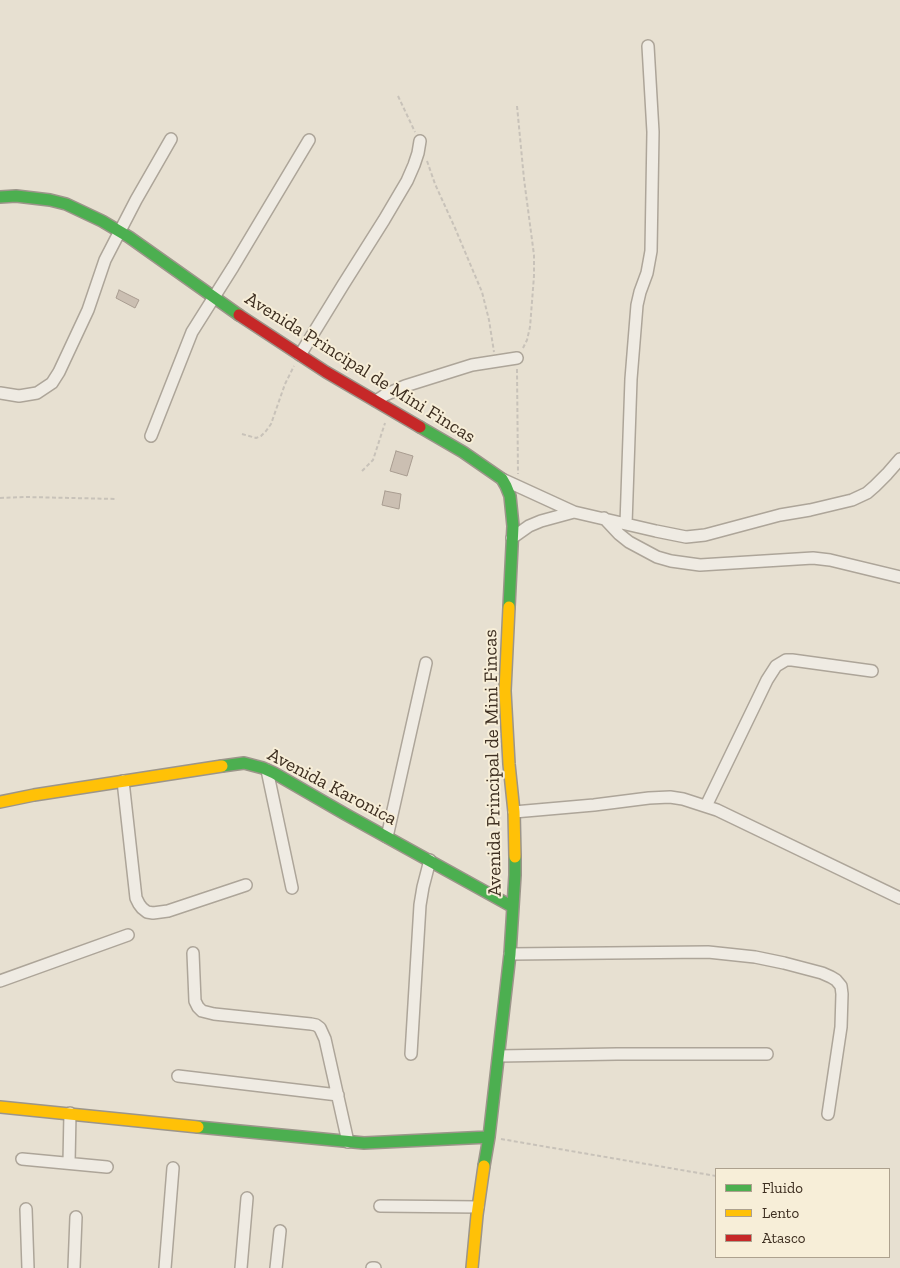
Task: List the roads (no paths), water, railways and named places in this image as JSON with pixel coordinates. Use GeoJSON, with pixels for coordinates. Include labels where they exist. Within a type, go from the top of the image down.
{"type":"FeatureCollection","features":[{"type":"Feature","properties":{"kind":"street"},"geometry":{"type":"LineString","coordinates":[[626,524],[637,305],[648,273],[651,252],[653,132],[648,46]]}},
{"type":"Feature","properties":{"kind":"street"},"geometry":{"type":"LineString","coordinates":[[0,394],[19,396],[37,393],[52,382],[59,372],[88,310],[100,273],[119,231],[171,139]]}},
{"type":"Feature","properties":{"kind":"street"},"geometry":{"type":"LineString","coordinates":[[151,436],[192,332],[309,140]]}},
{"type":"Feature","properties":{"kind":"street"},"geometry":{"type":"LineString","coordinates":[[300,355],[406,182],[414,165],[420,141]]}},
{"type":"Feature","properties":{"kind":"street","name":"Avenida Principal de Mini Fincas"},"geometry":{"type":"LineString","coordinates":[[0,197],[16,196],[66,204],[102,221],[245,320],[326,372],[463,452],[502,479],[510,496],[512,538],[506,690],[509,764],[514,812],[513,907],[499,1056],[478,1207],[472,1268]]}},
{"type":"Feature","properties":{"kind":"street"},"geometry":{"type":"LineString","coordinates":[[376,401],[405,386],[472,365],[517,358]]}},
{"type":"Feature","properties":{"kind":"street"},"geometry":{"type":"LineString","coordinates":[[502,479],[574,512],[686,537],[705,535],[780,515],[852,500],[875,486],[900,459]]}},
{"type":"Feature","properties":{"kind":"street"},"geometry":{"type":"LineString","coordinates":[[512,538],[528,526],[574,512]]}},
{"type":"Feature","properties":{"kind":"street"},"geometry":{"type":"LineString","coordinates":[[604,518],[629,542],[657,557],[671,561],[700,565],[813,558],[830,560],[900,577]]}},
{"type":"Feature","properties":{"kind":"street"},"geometry":{"type":"LineString","coordinates":[[706,806],[767,680],[776,666],[786,660],[792,660],[872,671]]}},
{"type":"Feature","properties":{"kind":"street"},"geometry":{"type":"LineString","coordinates":[[386,836],[426,663]]}},
{"type":"Feature","properties":{"kind":"street","name":"Avenida Karonica"},"geometry":{"type":"LineString","coordinates":[[0,802],[232,764],[244,763],[254,765],[268,770],[513,907]]}},
{"type":"Feature","properties":{"kind":"street"},"geometry":{"type":"LineString","coordinates":[[268,770],[292,888]]}},
{"type":"Feature","properties":{"kind":"street"},"geometry":{"type":"LineString","coordinates":[[123,781],[136,898],[142,908],[147,912],[153,913],[168,911],[246,886]]}},
{"type":"Feature","properties":{"kind":"street"},"geometry":{"type":"LineString","coordinates":[[514,812],[649,798],[670,797],[683,799],[706,806],[791,844],[900,898]]}},
{"type":"Feature","properties":{"kind":"street"},"geometry":{"type":"LineString","coordinates":[[411,1054],[420,905],[430,860]]}},
{"type":"Feature","properties":{"kind":"street"},"geometry":{"type":"LineString","coordinates":[[0,981],[128,935]]}},
{"type":"Feature","properties":{"kind":"street"},"geometry":{"type":"LineString","coordinates":[[193,953],[195,1000],[202,1011],[214,1014],[311,1024],[320,1028],[326,1039],[348,1142]]}},
{"type":"Feature","properties":{"kind":"street"},"geometry":{"type":"LineString","coordinates":[[510,954],[728,953],[774,961],[822,973],[836,980],[841,986],[842,994],[841,1027],[828,1114]]}},
{"type":"Feature","properties":{"kind":"street"},"geometry":{"type":"LineString","coordinates":[[499,1056],[767,1054]]}},
{"type":"Feature","properties":{"kind":"street"},"geometry":{"type":"LineString","coordinates":[[178,1076],[338,1095]]}},
{"type":"Feature","properties":{"kind":"street"},"geometry":{"type":"LineString","coordinates":[[0,1107],[364,1143],[489,1137]]}},
{"type":"Feature","properties":{"kind":"street"},"geometry":{"type":"LineString","coordinates":[[69,1163],[70,1113]]}},
{"type":"Feature","properties":{"kind":"street"},"geometry":{"type":"LineString","coordinates":[[22,1159],[106,1167]]}},
{"type":"Feature","properties":{"kind":"street"},"geometry":{"type":"LineString","coordinates":[[165,1268],[173,1168]]}},
{"type":"Feature","properties":{"kind":"street"},"geometry":{"type":"LineString","coordinates":[[241,1268],[247,1198]]}},
{"type":"Feature","properties":{"kind":"street"},"geometry":{"type":"LineString","coordinates":[[380,1206],[478,1207]]}},
{"type":"Feature","properties":{"kind":"street"},"geometry":{"type":"LineString","coordinates":[[26,1210],[28,1268]]}},
{"type":"Feature","properties":{"kind":"street"},"geometry":{"type":"LineString","coordinates":[[74,1268],[76,1217]]}},
{"type":"Feature","properties":{"kind":"street"},"geometry":{"type":"LineString","coordinates":[[276,1268],[280,1231]]}}]}
